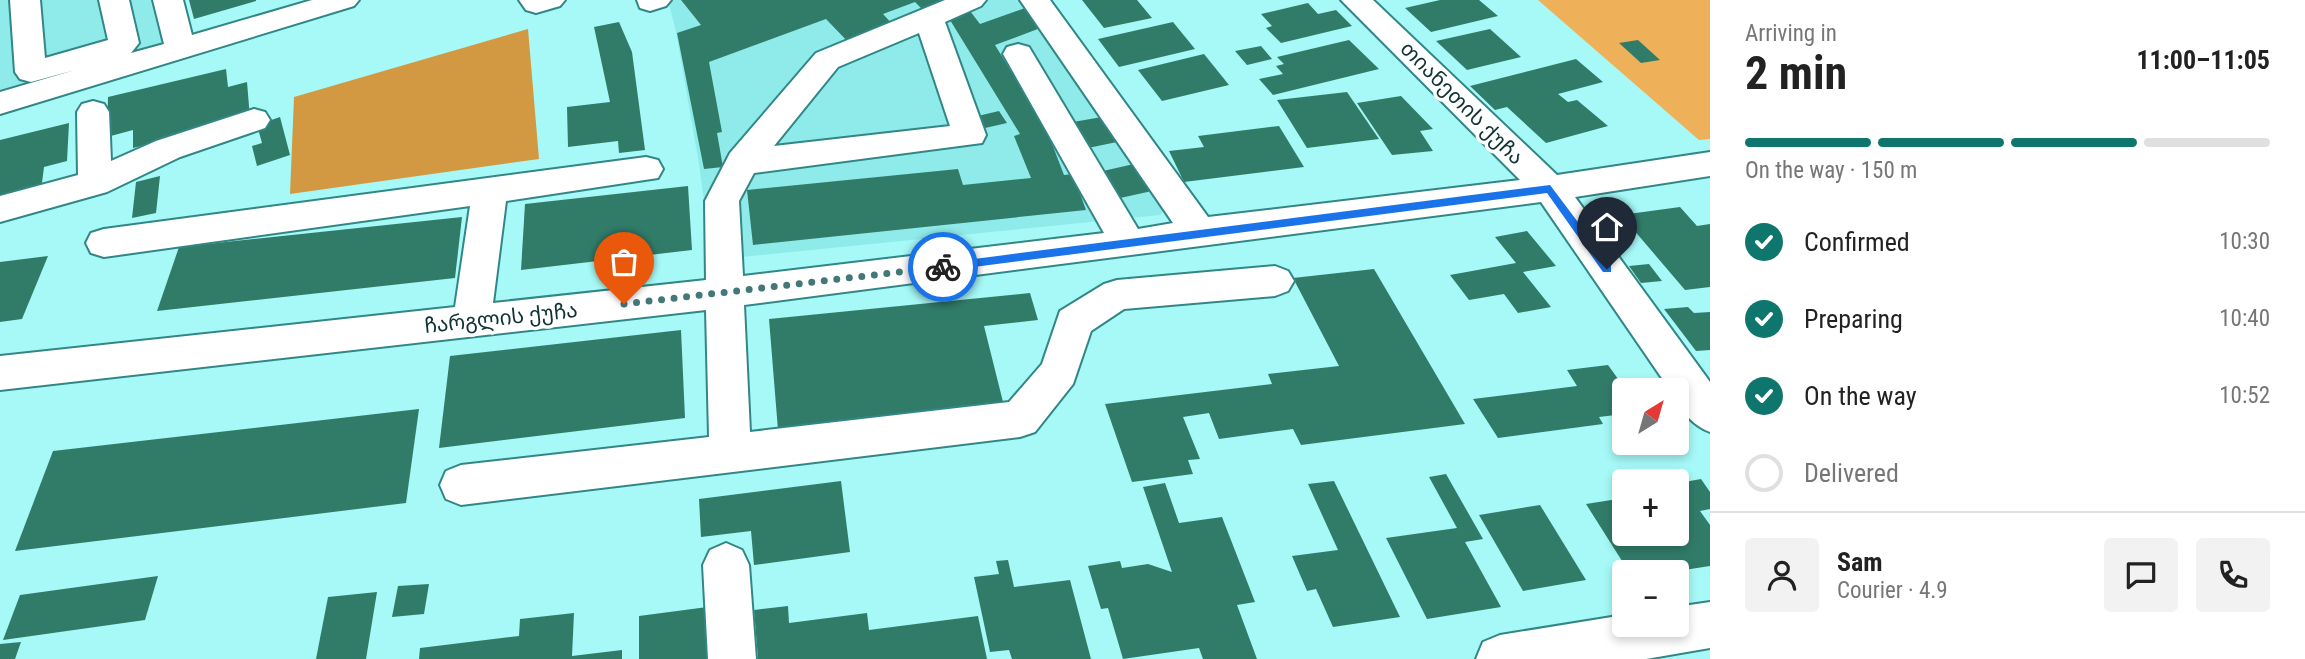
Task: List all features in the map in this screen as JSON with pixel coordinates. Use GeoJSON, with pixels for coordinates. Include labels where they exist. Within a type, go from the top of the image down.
{"type":"FeatureCollection","features":[{"type":"Feature","properties":{"kind":"street"},"geometry":{"type":"LineString","coordinates":[[25,0],[31,72],[120,47],[124,43],[114,0]]}},
{"type":"Feature","properties":{"kind":"street"},"geometry":{"type":"LineString","coordinates":[[169,0],[180,49]]}},
{"type":"Feature","properties":{"kind":"street"},"geometry":{"type":"LineString","coordinates":[[0,103],[344,0]]}},
{"type":"Feature","properties":{"kind":"street"},"geometry":{"type":"LineString","coordinates":[[534,0],[536,4],[550,0]]}},
{"type":"Feature","properties":{"kind":"street"},"geometry":{"type":"LineString","coordinates":[[730,453],[722,201],[742,162],[827,60],[971,0]]}},
{"type":"Feature","properties":{"kind":"street"},"geometry":{"type":"LineString","coordinates":[[1035,0],[1199,232]]}},
{"type":"Feature","properties":{"kind":"street","name":"თიანეთის ქუჩა"},"geometry":{"type":"LineString","coordinates":[[1356,0],[1550,189],[1710,414]]}},
{"type":"Feature","properties":{"kind":"street"},"geometry":{"type":"LineString","coordinates":[[742,162],[970,135],[929,17]]}},
{"type":"Feature","properties":{"kind":"street"},"geometry":{"type":"LineString","coordinates":[[1018,54],[1129,244]]}},
{"type":"Feature","properties":{"kind":"street"},"geometry":{"type":"LineString","coordinates":[[93,112],[95,183]]}},
{"type":"Feature","properties":{"kind":"street"},"geometry":{"type":"LineString","coordinates":[[0,209],[95,183],[168,149],[254,120]]}},
{"type":"Feature","properties":{"kind":"street","name":"ჩარგლის ქუჩა"},"geometry":{"type":"LineString","coordinates":[[0,373],[724,293],[1129,244],[1199,232],[1550,189],[1710,164]]}},
{"type":"Feature","properties":{"kind":"street"},"geometry":{"type":"LineString","coordinates":[[104,243],[646,169]]}},
{"type":"Feature","properties":{"kind":"street"},"geometry":{"type":"LineString","coordinates":[[472,321],[490,190]]}},
{"type":"Feature","properties":{"kind":"street"},"geometry":{"type":"LineString","coordinates":[[461,485],[1020,419],[1059,372],[1074,322],[1117,295],[1275,281]]}},
{"type":"Feature","properties":{"kind":"street"},"geometry":{"type":"LineString","coordinates":[[726,565],[732,659]]}},
{"type":"Feature","properties":{"kind":"street"},"geometry":{"type":"LineString","coordinates":[[1500,659],[1710,625]]}},
{"type":"Feature","properties":{"kind":"shaded area"},"geometry":{"type":"Polygon","coordinates":[[[0,0],[159,0],[171,47],[0,91],[0,0]]]}},
{"type":"Feature","properties":{"kind":"shaded area"},"geometry":{"type":"Polygon","coordinates":[[[668,0],[1029,0],[1168,204],[1160,215],[712,260],[699,164],[668,0]]]}},
{"type":"Feature","properties":{"kind":"shaded area"},"geometry":{"type":"Polygon","coordinates":[[[1538,0],[1710,0],[1710,139],[1699,140],[1538,0]]]}},
{"type":"Feature","properties":{"kind":"shaded area"},"geometry":{"type":"Polygon","coordinates":[[[528,29],[539,159],[290,194],[294,97],[528,29]]]}},
{"type":"Feature","properties":{"kind":"building"},"geometry":{"type":"Polygon","coordinates":[[[189,0],[256,0],[256,1],[194,19],[189,0]]]}},
{"type":"Feature","properties":{"kind":"building"},"geometry":{"type":"Polygon","coordinates":[[[681,0],[945,0],[922,9],[915,2],[883,14],[895,27],[850,44],[826,19],[709,62],[722,132],[717,133],[723,167],[704,169],[677,33],[701,25],[681,0]]]}},
{"type":"Feature","properties":{"kind":"building"},"geometry":{"type":"Polygon","coordinates":[[[1082,0],[1137,0],[1152,18],[1104,28],[1082,0]]]}},
{"type":"Feature","properties":{"kind":"building"},"geometry":{"type":"Polygon","coordinates":[[[1440,0],[1479,0],[1498,16],[1431,32],[1405,8],[1440,0]]]}},
{"type":"Feature","properties":{"kind":"building"},"geometry":{"type":"Polygon","coordinates":[[[1308,3],[1318,14],[1336,10],[1352,26],[1281,43],[1266,28],[1272,26],[1261,14],[1308,3]]]}},
{"type":"Feature","properties":{"kind":"building"},"geometry":{"type":"Polygon","coordinates":[[[1028,7],[1043,27],[995,45],[1046,128],[1064,175],[1073,174],[1086,210],[753,245],[747,190],[958,169],[963,185],[1031,178],[1014,136],[1020,134],[950,20],[970,11],[980,24],[1028,7]]]}},
{"type":"Feature","properties":{"kind":"building"},"geometry":{"type":"Polygon","coordinates":[[[619,22],[632,52],[645,150],[619,153],[618,141],[568,147],[567,107],[610,102],[594,27],[619,22]]]}},
{"type":"Feature","properties":{"kind":"building"},"geometry":{"type":"Polygon","coordinates":[[[1173,22],[1195,49],[1119,67],[1098,39],[1173,22]]]}},
{"type":"Feature","properties":{"kind":"building"},"geometry":{"type":"Polygon","coordinates":[[[1490,29],[1521,57],[1467,70],[1436,41],[1490,29]]]}},
{"type":"Feature","properties":{"kind":"building"},"geometry":{"type":"Polygon","coordinates":[[[1349,40],[1379,69],[1273,95],[1259,79],[1283,74],[1276,66],[1284,64],[1277,57],[1349,40]]]}},
{"type":"Feature","properties":{"kind":"building"},"geometry":{"type":"Polygon","coordinates":[[[1638,40],[1660,60],[1641,63],[1619,43],[1638,40]]]}},
{"type":"Feature","properties":{"kind":"building"},"geometry":{"type":"Polygon","coordinates":[[[1261,46],[1272,59],[1247,65],[1235,51],[1261,46]]]}},
{"type":"Feature","properties":{"kind":"building"},"geometry":{"type":"Polygon","coordinates":[[[1204,54],[1229,85],[1162,101],[1138,70],[1204,54]]]}},
{"type":"Feature","properties":{"kind":"building"},"geometry":{"type":"Polygon","coordinates":[[[1576,59],[1603,82],[1558,94],[1568,102],[1577,100],[1608,126],[1546,143],[1507,107],[1495,110],[1470,86],[1576,59]]]}},
{"type":"Feature","properties":{"kind":"building"},"geometry":{"type":"Polygon","coordinates":[[[226,69],[228,87],[247,82],[250,118],[133,148],[133,130],[107,137],[108,97],[226,69]]]}},
{"type":"Feature","properties":{"kind":"building"},"geometry":{"type":"Polygon","coordinates":[[[1347,92],[1379,139],[1307,148],[1277,100],[1347,92]]]}},
{"type":"Feature","properties":{"kind":"building"},"geometry":{"type":"Polygon","coordinates":[[[1401,96],[1433,129],[1420,131],[1433,151],[1392,155],[1357,103],[1401,96]]]}},
{"type":"Feature","properties":{"kind":"building"},"geometry":{"type":"Polygon","coordinates":[[[999,111],[1007,123],[972,131],[965,119],[999,111]]]}},
{"type":"Feature","properties":{"kind":"building"},"geometry":{"type":"Polygon","coordinates":[[[280,117],[290,155],[257,166],[252,146],[262,143],[257,125],[280,117]]]}},
{"type":"Feature","properties":{"kind":"building"},"geometry":{"type":"Polygon","coordinates":[[[1102,117],[1117,142],[1088,148],[1073,122],[1102,117]]]}},
{"type":"Feature","properties":{"kind":"building"},"geometry":{"type":"Polygon","coordinates":[[[69,123],[67,161],[44,167],[41,191],[0,202],[0,140],[69,123]]]}},
{"type":"Feature","properties":{"kind":"building"},"geometry":{"type":"Polygon","coordinates":[[[1279,126],[1304,167],[1184,182],[1169,151],[1204,147],[1198,136],[1279,126]]]}},
{"type":"Feature","properties":{"kind":"building"},"geometry":{"type":"Polygon","coordinates":[[[1134,164],[1152,191],[1111,200],[1094,173],[1134,164]]]}},
{"type":"Feature","properties":{"kind":"building"},"geometry":{"type":"Polygon","coordinates":[[[160,176],[156,213],[132,218],[136,182],[160,176]]]}},
{"type":"Feature","properties":{"kind":"building"},"geometry":{"type":"Polygon","coordinates":[[[688,186],[692,250],[521,270],[525,204],[688,186]]]}},
{"type":"Feature","properties":{"kind":"building"},"geometry":{"type":"Polygon","coordinates":[[[1680,207],[1697,226],[1710,224],[1710,287],[1685,290],[1621,215],[1680,207]]]}},
{"type":"Feature","properties":{"kind":"building"},"geometry":{"type":"Polygon","coordinates":[[[462,217],[455,278],[157,311],[179,247],[462,217]]]}},
{"type":"Feature","properties":{"kind":"building"},"geometry":{"type":"Polygon","coordinates":[[[1527,231],[1556,266],[1523,272],[1551,307],[1518,313],[1504,294],[1469,300],[1450,275],[1516,263],[1495,237],[1527,231]]]}},
{"type":"Feature","properties":{"kind":"building"},"geometry":{"type":"Polygon","coordinates":[[[48,256],[22,319],[0,322],[0,262],[48,256]]]}},
{"type":"Feature","properties":{"kind":"building"},"geometry":{"type":"Polygon","coordinates":[[[1649,264],[1662,281],[1641,283],[1629,266],[1649,264]]]}},
{"type":"Feature","properties":{"kind":"building"},"geometry":{"type":"Polygon","coordinates":[[[1374,269],[1465,424],[1301,445],[1293,429],[1219,439],[1209,413],[1183,417],[1200,459],[1188,460],[1193,474],[1132,482],[1105,404],[1272,384],[1268,374],[1339,366],[1293,278],[1374,269]]]}},
{"type":"Feature","properties":{"kind":"building"},"geometry":{"type":"Polygon","coordinates":[[[1030,293],[1038,320],[984,326],[1004,406],[778,430],[769,319],[1030,293]]]}},
{"type":"Feature","properties":{"kind":"building"},"geometry":{"type":"Polygon","coordinates":[[[1688,307],[1694,313],[1710,312],[1710,350],[1696,351],[1664,309],[1688,307]]]}},
{"type":"Feature","properties":{"kind":"building"},"geometry":{"type":"Polygon","coordinates":[[[681,330],[685,418],[439,448],[450,356],[681,330]]]}},
{"type":"Feature","properties":{"kind":"building"},"geometry":{"type":"Polygon","coordinates":[[[1608,365],[1617,378],[1612,378],[1612,415],[1599,417],[1603,424],[1498,438],[1473,399],[1577,386],[1567,370],[1608,365]]]}},
{"type":"Feature","properties":{"kind":"building"},"geometry":{"type":"Polygon","coordinates":[[[419,409],[406,503],[15,551],[53,451],[419,409]]]}},
{"type":"Feature","properties":{"kind":"building"},"geometry":{"type":"Polygon","coordinates":[[[1446,474],[1483,539],[1465,542],[1501,607],[1427,619],[1386,538],[1457,528],[1429,477],[1446,474]]]}},
{"type":"Feature","properties":{"kind":"building"},"geometry":{"type":"Polygon","coordinates":[[[1701,479],[1710,492],[1710,509],[1700,511],[1710,525],[1710,566],[1689,569],[1689,560],[1621,560],[1613,546],[1689,546],[1689,481],[1701,479]]]}},
{"type":"Feature","properties":{"kind":"building"},"geometry":{"type":"Polygon","coordinates":[[[841,481],[850,552],[754,565],[751,531],[701,537],[699,499],[841,481]]]}},
{"type":"Feature","properties":{"kind":"building"},"geometry":{"type":"Polygon","coordinates":[[[1334,481],[1400,617],[1333,627],[1316,589],[1307,591],[1292,556],[1338,550],[1308,484],[1334,481]]]}},
{"type":"Feature","properties":{"kind":"building"},"geometry":{"type":"Polygon","coordinates":[[[1165,483],[1179,523],[1222,517],[1255,602],[1237,605],[1257,659],[1203,659],[1199,648],[1123,659],[1108,608],[1101,609],[1088,566],[1120,561],[1122,568],[1148,564],[1172,572],[1143,487],[1165,483]]]}},
{"type":"Feature","properties":{"kind":"building"},"geometry":{"type":"Polygon","coordinates":[[[1612,500],[1612,545],[1586,504],[1612,500]]]}},
{"type":"Feature","properties":{"kind":"building"},"geometry":{"type":"Polygon","coordinates":[[[1540,505],[1586,580],[1523,591],[1479,515],[1540,505]]]}},
{"type":"Feature","properties":{"kind":"building"},"geometry":{"type":"Polygon","coordinates":[[[1008,560],[1014,587],[1070,580],[1091,659],[1012,659],[1009,650],[990,652],[974,577],[999,574],[996,561],[1008,560]]]}},
{"type":"Feature","properties":{"kind":"building"},"geometry":{"type":"Polygon","coordinates":[[[158,576],[145,620],[3,640],[20,595],[158,576]]]}},
{"type":"Feature","properties":{"kind":"building"},"geometry":{"type":"Polygon","coordinates":[[[429,584],[424,614],[392,617],[398,586],[429,584]]]}},
{"type":"Feature","properties":{"kind":"building"},"geometry":{"type":"Polygon","coordinates":[[[377,592],[366,659],[316,659],[328,597],[377,592]]]}},
{"type":"Feature","properties":{"kind":"building"},"geometry":{"type":"Polygon","coordinates":[[[715,606],[718,659],[639,659],[639,616],[715,606]]]}},
{"type":"Feature","properties":{"kind":"building"},"geometry":{"type":"Polygon","coordinates":[[[788,606],[789,623],[867,613],[869,630],[978,616],[987,659],[758,659],[754,610],[788,606]]]}},
{"type":"Feature","properties":{"kind":"building"},"geometry":{"type":"Polygon","coordinates":[[[574,613],[572,656],[622,650],[622,659],[419,659],[420,648],[519,636],[520,619],[574,613]]]}},
{"type":"Feature","properties":{"kind":"building"},"geometry":{"type":"Polygon","coordinates":[[[21,642],[15,659],[0,659],[0,644],[21,642]]]}},
{"type":"Feature","properties":{"kind":"way so far"},"geometry":{"type":"LineString","coordinates":[[624,304],[943,267]]}},
{"type":"Feature","properties":{"kind":"route"},"geometry":{"type":"LineString","coordinates":[[943,267],[1550,189],[1607,269]]}}]}
